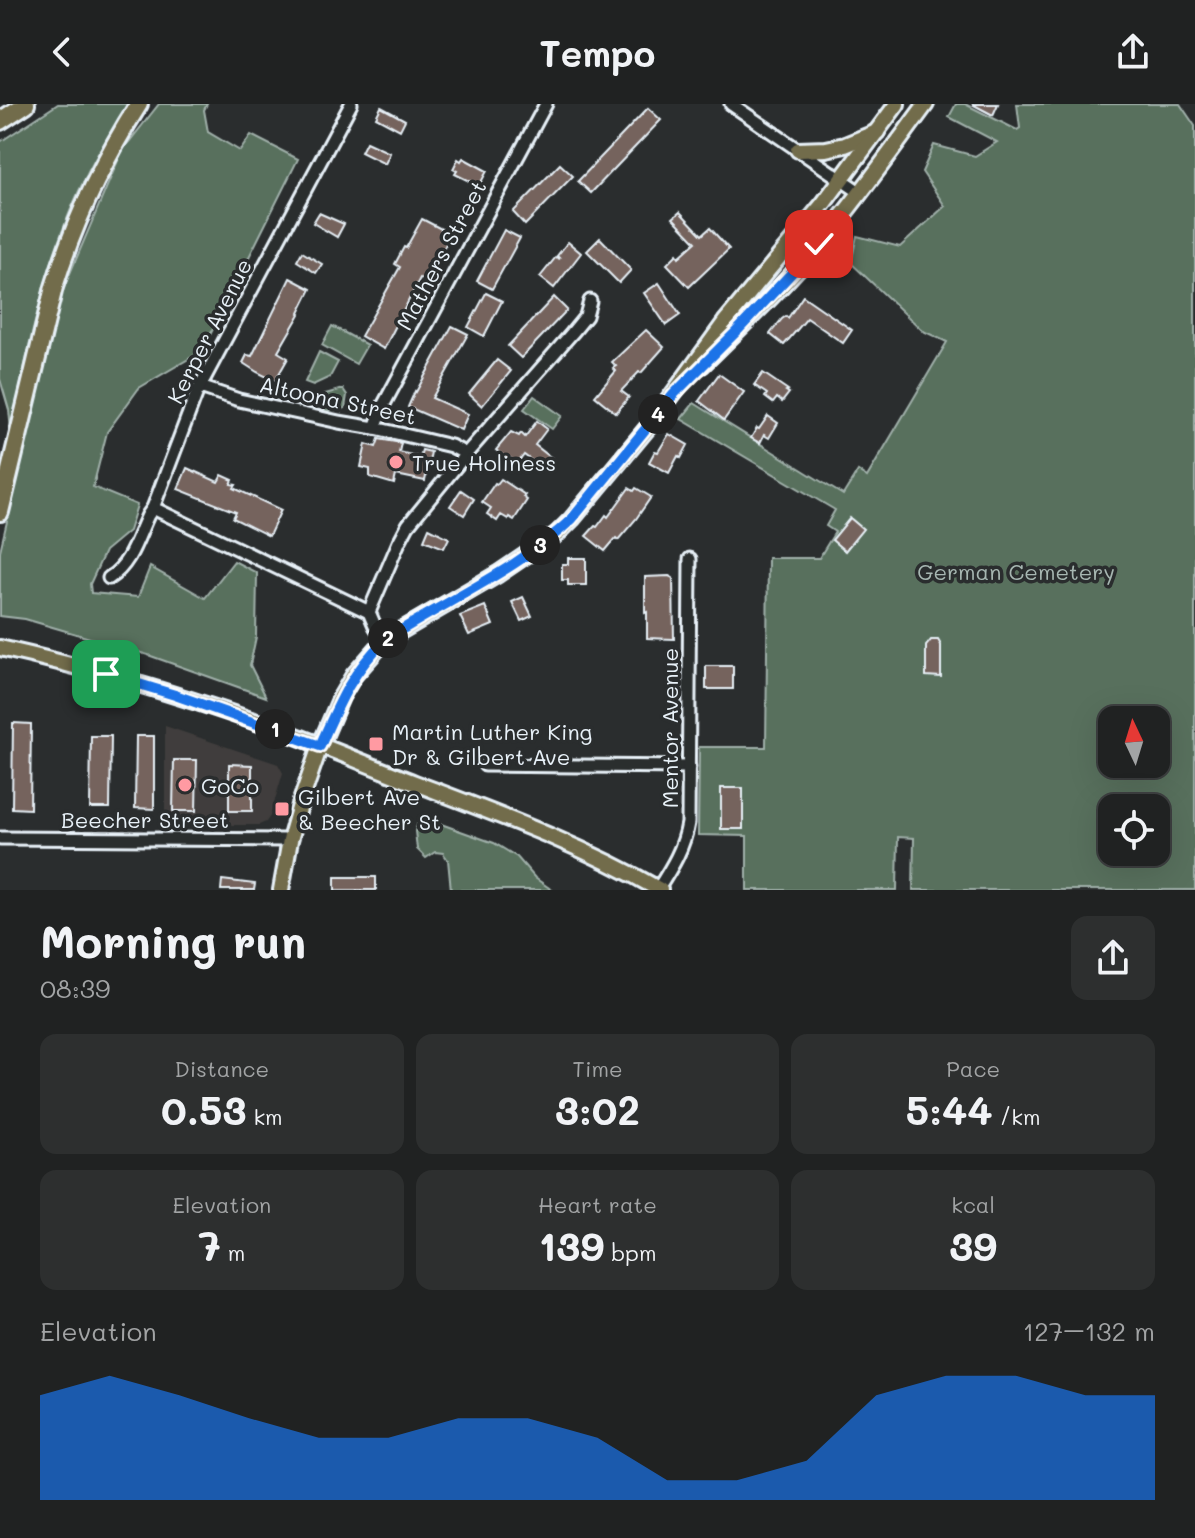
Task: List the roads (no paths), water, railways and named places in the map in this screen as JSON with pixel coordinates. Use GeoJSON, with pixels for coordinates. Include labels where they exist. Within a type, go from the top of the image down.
{"type":"FeatureCollection","features":[{"type":"Feature","properties":{"kind":"highway"},"geometry":{"type":"LineString","coordinates":[[0,121],[26,104]]}},
{"type":"Feature","properties":{"kind":"highway"},"geometry":{"type":"LineString","coordinates":[[0,512],[62,261],[106,158],[139,104]]}},
{"type":"Feature","properties":{"kind":"main road"},"geometry":{"type":"LineString","coordinates":[[281,890],[290,840],[320,746],[341,697],[374,651],[385,640],[498,574],[557,534],[572,519],[674,394],[725,322],[842,180],[897,104]]}},
{"type":"Feature","properties":{"kind":"main road"},"geometry":{"type":"LineString","coordinates":[[674,394],[819,244],[861,193],[926,104]]}},
{"type":"Feature","properties":{"kind":"main road"},"geometry":{"type":"LineString","coordinates":[[798,150],[845,145],[877,132]]}},
{"type":"Feature","properties":{"kind":"main road"},"geometry":{"type":"LineString","coordinates":[[0,648],[61,661],[291,734],[556,837],[606,860],[659,890]]}},
{"type":"Feature","properties":{"kind":"street","name":"Kerper Avenue"},"geometry":{"type":"LineString","coordinates":[[109,578],[127,563],[153,508],[200,387],[351,104]]}},
{"type":"Feature","properties":{"kind":"street","name":"Mathers Street"},"geometry":{"type":"LineString","coordinates":[[375,428],[384,404],[546,104]]}},
{"type":"Feature","properties":{"kind":"street"},"geometry":{"type":"LineString","coordinates":[[731,104],[861,193]]}},
{"type":"Feature","properties":{"kind":"street"},"geometry":{"type":"LineString","coordinates":[[369,612],[408,525],[586,316],[590,301]]}},
{"type":"Feature","properties":{"kind":"street","name":"Altoona Street"},"geometry":{"type":"LineString","coordinates":[[200,387],[239,400],[451,446],[466,454]]}},
{"type":"Feature","properties":{"kind":"street"},"geometry":{"type":"LineString","coordinates":[[153,508],[369,612],[385,640]]}},
{"type":"Feature","properties":{"kind":"street","name":"Mentor Avenue"},"geometry":{"type":"LineString","coordinates":[[659,890],[685,840],[689,812],[690,559]]}},
{"type":"Feature","properties":{"kind":"street"},"geometry":{"type":"LineString","coordinates":[[485,765],[689,767]]}},
{"type":"Feature","properties":{"kind":"street","name":"Beecher Street"},"geometry":{"type":"LineString","coordinates":[[0,838],[290,840]]}},
{"type":"Feature","properties":{"kind":"place","name":"True Holiness"},"geometry":{"type":"Point","coordinates":[396,462]}},
{"type":"Feature","properties":{"kind":"place","name":"Martin Luther King Dr & Gilbert Ave"},"geometry":{"type":"Point","coordinates":[376,744]}},
{"type":"Feature","properties":{"kind":"place","name":"GoCo"},"geometry":{"type":"Point","coordinates":[185,785]}},
{"type":"Feature","properties":{"kind":"place","name":"Gilbert Ave & Beecher St"},"geometry":{"type":"Point","coordinates":[282,809]}},
{"type":"Feature","properties":{"kind":"park label","name":"German Cemetery"},"geometry":{"type":"Point","coordinates":[1016,571]}}]}
